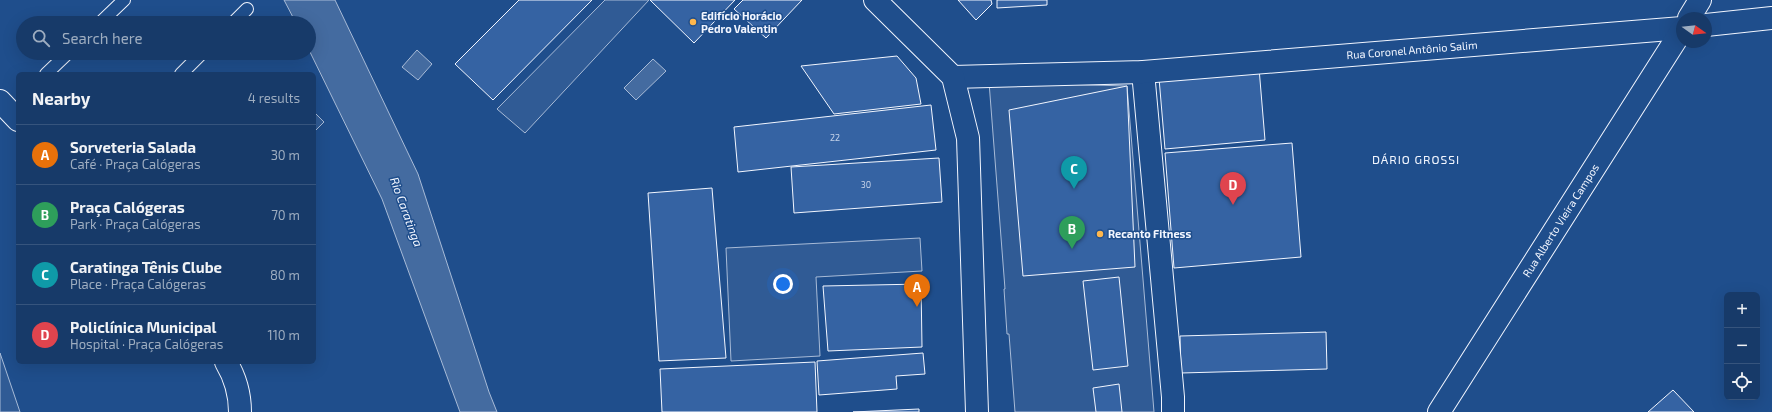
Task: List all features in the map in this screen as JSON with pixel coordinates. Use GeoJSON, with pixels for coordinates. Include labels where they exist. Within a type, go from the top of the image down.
{"type":"FeatureCollection","features":[{"type":"Feature","properties":{"kind":"street"},"geometry":{"type":"LineString","coordinates":[[876,0],[953,77],[968,138],[977,412]]}},
{"type":"Feature","properties":{"kind":"street"},"geometry":{"type":"LineString","coordinates":[[1693,12],[1700,0]]}},
{"type":"Feature","properties":{"kind":"street"},"geometry":{"type":"LineString","coordinates":[[1712,24],[1772,18]]}},
{"type":"Feature","properties":{"kind":"street","name":"Rua Coronel Antônio Salim"},"geometry":{"type":"LineString","coordinates":[[953,77],[1143,72],[1676,29]]}},
{"type":"Feature","properties":{"kind":"street","name":"Rua Alberto Vieira Campos"},"geometry":{"type":"LineString","coordinates":[[1439,412],[1676,38]]}},
{"type":"Feature","properties":{"kind":"street"},"geometry":{"type":"LineString","coordinates":[[1143,72],[1173,397],[1173,412]]}},
{"type":"Feature","properties":{"kind":"street"},"geometry":{"type":"LineString","coordinates":[[227,364],[232,372],[240,401],[240,412]]}},
{"type":"Feature","properties":{"kind":"lane"},"geometry":{"type":"LineString","coordinates":[[107,16],[124,0]]}},
{"type":"Feature","properties":{"kind":"lane"},"geometry":{"type":"LineString","coordinates":[[240,16],[247,9]]}},
{"type":"Feature","properties":{"kind":"lane"},"geometry":{"type":"LineString","coordinates":[[48,72],[61,60]]}},
{"type":"Feature","properties":{"kind":"lane"},"geometry":{"type":"LineString","coordinates":[[183,72],[195,60]]}},
{"type":"Feature","properties":{"kind":"shaded area"},"geometry":{"type":"Polygon","coordinates":[[[605,0],[649,0],[525,133],[497,109],[605,0]]]}},
{"type":"Feature","properties":{"kind":"shaded area"},"geometry":{"type":"Polygon","coordinates":[[[989,82],[1127,86],[1154,412],[1015,412],[1009,334],[1007,334],[1005,289],[989,82]]]}},
{"type":"Feature","properties":{"kind":"shaded area"},"geometry":{"type":"Polygon","coordinates":[[[316,114],[324,122],[316,130],[316,114]]]}},
{"type":"Feature","properties":{"kind":"shaded area"},"geometry":{"type":"Polygon","coordinates":[[[920,238],[922,271],[816,277],[820,356],[731,361],[726,248],[920,238]]]}},
{"type":"Feature","properties":{"kind":"shaded area"},"geometry":{"type":"Polygon","coordinates":[[[0,353],[20,412],[0,412],[0,353]]]}},
{"type":"Feature","properties":{"kind":"water","name":"Rio Caratinga"},"geometry":{"type":"Polygon","coordinates":[[[284,0],[335,0],[418,174],[489,392],[497,412],[460,412],[382,199],[314,60],[316,60],[316,16],[292,16],[284,0]]]}},
{"type":"Feature","properties":{"kind":"water"},"geometry":{"type":"Polygon","coordinates":[[[417,50],[432,64],[418,80],[402,67],[417,50]]]}},
{"type":"Feature","properties":{"kind":"water"},"geometry":{"type":"Polygon","coordinates":[[[653,59],[666,71],[636,100],[624,88],[653,59]]]}},
{"type":"Feature","properties":{"kind":"building"},"geometry":{"type":"Polygon","coordinates":[[[519,0],[592,0],[493,100],[455,64],[519,0]]]}},
{"type":"Feature","properties":{"kind":"building","name":"Edifício Horácio Pedro Valentin"},"geometry":{"type":"Polygon","coordinates":[[[650,0],[735,0],[694,43],[650,0]]]}},
{"type":"Feature","properties":{"kind":"building"},"geometry":{"type":"Polygon","coordinates":[[[743,0],[802,0],[766,38],[734,9],[743,0]]]}},
{"type":"Feature","properties":{"kind":"building"},"geometry":{"type":"Polygon","coordinates":[[[958,0],[991,0],[992,4],[976,20],[958,0]]]}},
{"type":"Feature","properties":{"kind":"building"},"geometry":{"type":"Polygon","coordinates":[[[997,0],[1047,0],[1047,5],[997,8],[997,0]]]}},
{"type":"Feature","properties":{"kind":"building"},"geometry":{"type":"Polygon","coordinates":[[[897,56],[916,78],[921,104],[834,114],[801,66],[897,56]]]}},
{"type":"Feature","properties":{"kind":"building"},"geometry":{"type":"Polygon","coordinates":[[[1259,68],[1265,140],[1165,149],[1159,78],[1259,68]]]}},
{"type":"Feature","properties":{"kind":"building"},"geometry":{"type":"Polygon","coordinates":[[[1127,86],[1135,267],[1023,276],[1009,110],[1127,86]]]}},
{"type":"Feature","properties":{"kind":"building"},"geometry":{"type":"Polygon","coordinates":[[[931,105],[936,150],[738,172],[734,127],[931,105]]]}},
{"type":"Feature","properties":{"kind":"building"},"geometry":{"type":"Polygon","coordinates":[[[1292,143],[1301,257],[1174,268],[1165,153],[1292,143]]]}},
{"type":"Feature","properties":{"kind":"building"},"geometry":{"type":"Polygon","coordinates":[[[939,158],[942,202],[794,213],[791,167],[939,158]]]}},
{"type":"Feature","properties":{"kind":"building"},"geometry":{"type":"Polygon","coordinates":[[[712,188],[726,358],[659,361],[648,193],[712,188]]]}},
{"type":"Feature","properties":{"kind":"building"},"geometry":{"type":"Polygon","coordinates":[[[1119,277],[1128,366],[1093,370],[1083,281],[1119,277]]]}},
{"type":"Feature","properties":{"kind":"building"},"geometry":{"type":"Polygon","coordinates":[[[921,284],[922,347],[828,351],[823,286],[921,284]]]}},
{"type":"Feature","properties":{"kind":"building"},"geometry":{"type":"Polygon","coordinates":[[[1326,332],[1327,369],[1181,373],[1180,336],[1326,332]]]}},
{"type":"Feature","properties":{"kind":"building"},"geometry":{"type":"Polygon","coordinates":[[[923,353],[925,374],[896,376],[897,389],[819,395],[817,361],[923,353]]]}},
{"type":"Feature","properties":{"kind":"building"},"geometry":{"type":"Polygon","coordinates":[[[815,362],[817,412],[662,412],[660,369],[815,362]]]}},
{"type":"Feature","properties":{"kind":"building"},"geometry":{"type":"Polygon","coordinates":[[[1119,384],[1122,412],[1096,412],[1093,388],[1119,384]]]}},
{"type":"Feature","properties":{"kind":"building"},"geometry":{"type":"Polygon","coordinates":[[[1673,390],[1694,412],[1648,412],[1673,390]]]}},
{"type":"Feature","properties":{"kind":"building"},"geometry":{"type":"Polygon","coordinates":[[[919,409],[919,412],[853,412],[919,409]]]}},
{"type":"Feature","properties":{"kind":"place","name":"Edifício Horácio Pedro Valentin"},"geometry":{"type":"Point","coordinates":[693,22]}},
{"type":"Feature","properties":{"kind":"place","name":"Caratinga Tênis Clube"},"geometry":{"type":"Point","coordinates":[1074,189]}},
{"type":"Feature","properties":{"kind":"place","name":"Policlínica Municipal"},"geometry":{"type":"Point","coordinates":[1233,205]}},
{"type":"Feature","properties":{"kind":"place","name":"Recanto Fitness"},"geometry":{"type":"Point","coordinates":[1100,234]}},
{"type":"Feature","properties":{"kind":"place","name":"Praça Calógeras"},"geometry":{"type":"Point","coordinates":[1072,249]}},
{"type":"Feature","properties":{"kind":"place","name":"Sorveteria Salada"},"geometry":{"type":"Point","coordinates":[917,307]}},
{"type":"Feature","properties":{"kind":"district","name":"DÁRIO GROSSI"},"geometry":{"type":"Point","coordinates":[1416,160]}}]}
